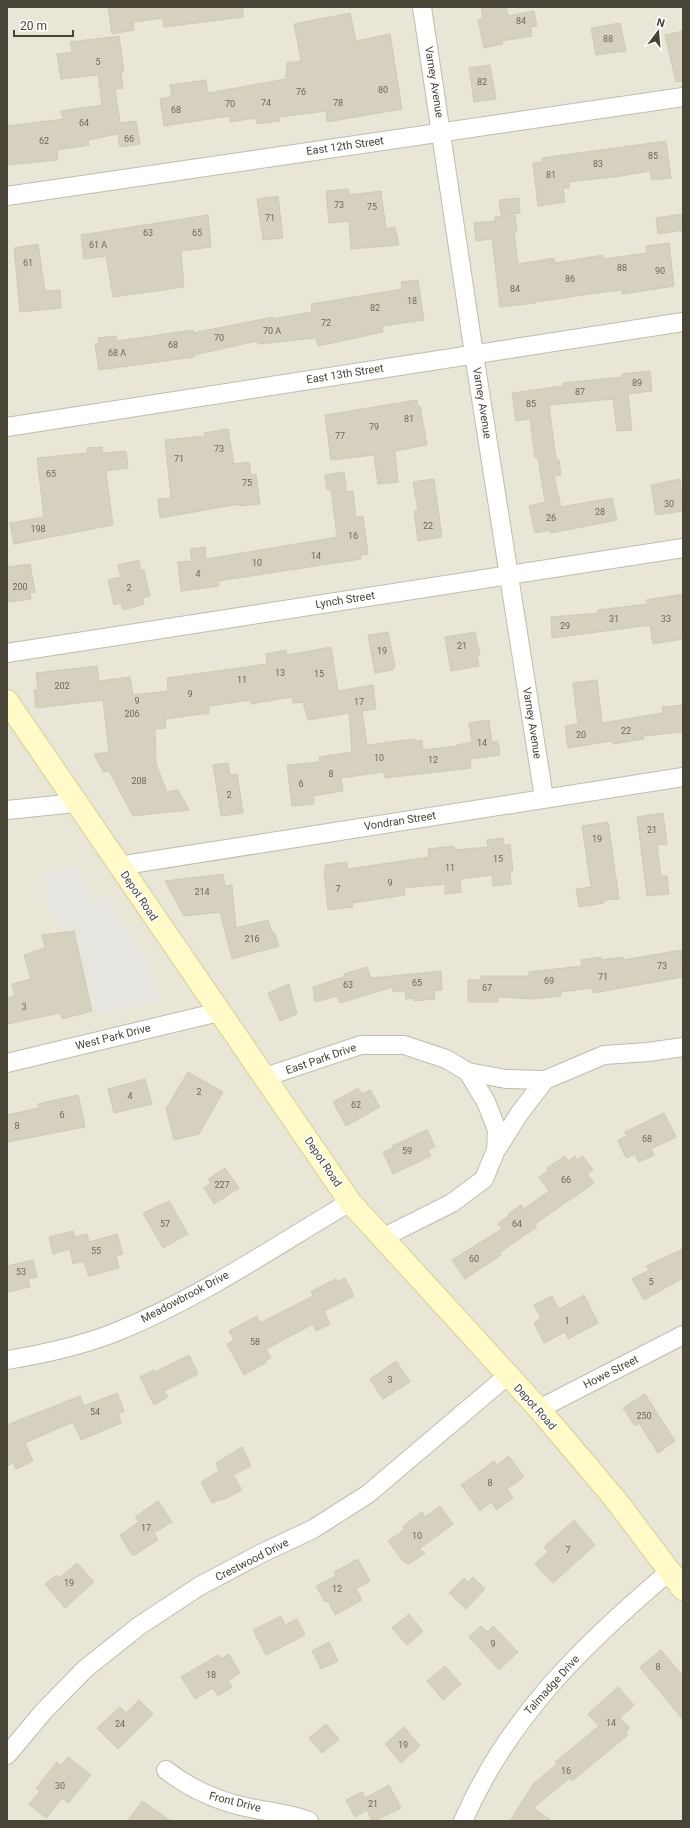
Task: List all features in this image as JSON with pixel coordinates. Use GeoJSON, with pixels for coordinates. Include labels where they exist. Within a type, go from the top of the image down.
{"type":"FeatureCollection","features":[{"type":"Feature","properties":{"kind":"street","name":"Varney Avenue"},"geometry":{"type":"LineString","coordinates":[[422,7],[474,354],[544,798]]}},
{"type":"Feature","properties":{"kind":"street","name":"East 12th Street"},"geometry":{"type":"LineString","coordinates":[[7,196],[683,97]]}},
{"type":"Feature","properties":{"kind":"street","name":"East 13th Street"},"geometry":{"type":"LineString","coordinates":[[7,427],[683,322]]}},
{"type":"Feature","properties":{"kind":"street","name":"Lynch Street"},"geometry":{"type":"LineString","coordinates":[[7,653],[683,548]]}},
{"type":"Feature","properties":{"kind":"street","name":"Depot Road"},"geometry":{"type":"LineString","coordinates":[[7,702],[118,866],[350,1202],[507,1376],[539,1409],[614,1499],[679,1582]]}},
{"type":"Feature","properties":{"kind":"street","name":"Vondran Street"},"geometry":{"type":"LineString","coordinates":[[118,866],[683,777]]}},
{"type":"Feature","properties":{"kind":"street"},"geometry":{"type":"LineString","coordinates":[[7,810],[76,803]]}},
{"type":"Feature","properties":{"kind":"street","name":"West Park Drive"},"geometry":{"type":"LineString","coordinates":[[7,1063],[219,1012]]}},
{"type":"Feature","properties":{"kind":"street","name":"East Park Drive"},"geometry":{"type":"LineString","coordinates":[[265,1077],[361,1045],[404,1045],[446,1059],[468,1072],[506,1079],[544,1080],[604,1055],[648,1052],[683,1047]]}},
{"type":"Feature","properties":{"kind":"street","name":"East Park Drive"},"geometry":{"type":"LineString","coordinates":[[468,1072],[486,1102],[497,1130],[496,1150]]}},
{"type":"Feature","properties":{"kind":"street","name":"East Park Drive"},"geometry":{"type":"LineString","coordinates":[[382,1238],[452,1203],[484,1179],[496,1150],[519,1114],[544,1080]]}},
{"type":"Feature","properties":{"kind":"street","name":"Meadowbrook Drive"},"geometry":{"type":"LineString","coordinates":[[7,1360],[65,1349],[115,1333],[161,1312],[350,1202]]}},
{"type":"Feature","properties":{"kind":"street","name":"Howe Street"},"geometry":{"type":"LineString","coordinates":[[539,1409],[683,1335]]}},
{"type":"Feature","properties":{"kind":"street","name":"Crestwood Drive"},"geometry":{"type":"LineString","coordinates":[[7,1755],[44,1711],[85,1670],[139,1626],[198,1587],[260,1554],[313,1529],[368,1494],[507,1376]]}},
{"type":"Feature","properties":{"kind":"street","name":"Talmadge Drive"},"geometry":{"type":"LineString","coordinates":[[463,1821],[491,1766],[519,1722],[590,1643],[679,1582]]}},
{"type":"Feature","properties":{"kind":"street","name":"Front Drive"},"geometry":{"type":"LineString","coordinates":[[166,1770],[183,1783],[205,1795],[226,1802],[279,1812],[309,1821]]}},
{"type":"Feature","properties":{"kind":"shaded area"},"geometry":{"type":"Polygon","coordinates":[[[7,7],[683,7],[683,1821],[7,1821],[7,7]]]}},
{"type":"Feature","properties":{"kind":"shaded area"},"geometry":{"type":"Polygon","coordinates":[[[79,864],[90,904],[104,895],[150,961],[159,1001],[97,1015],[75,925],[56,927],[41,875],[79,864]]]}},
{"type":"Feature","properties":{"kind":"building"},"geometry":{"type":"Polygon","coordinates":[[[108,7],[243,7],[243,17],[164,27],[163,18],[133,22],[134,30],[112,34],[108,7]]]}},
{"type":"Feature","properties":{"kind":"building"},"geometry":{"type":"Polygon","coordinates":[[[481,7],[506,7],[508,16],[534,11],[537,26],[531,27],[532,36],[502,41],[503,44],[484,48],[478,20],[483,19],[481,7]]]}},
{"type":"Feature","properties":{"kind":"building"},"geometry":{"type":"Polygon","coordinates":[[[350,13],[356,41],[390,34],[402,109],[327,122],[326,111],[279,117],[280,121],[257,124],[256,118],[230,122],[229,116],[164,126],[160,99],[172,97],[170,85],[206,80],[208,93],[286,79],[287,63],[301,61],[294,24],[350,13]]]}},
{"type":"Feature","properties":{"kind":"building"},"geometry":{"type":"Polygon","coordinates":[[[620,23],[626,51],[596,55],[591,28],[620,23]]]}},
{"type":"Feature","properties":{"kind":"building"},"geometry":{"type":"Polygon","coordinates":[[[683,31],[683,81],[676,82],[665,35],[683,31]]]}},
{"type":"Feature","properties":{"kind":"building"},"geometry":{"type":"Polygon","coordinates":[[[119,36],[124,71],[121,71],[123,88],[115,89],[120,123],[136,121],[140,144],[120,147],[118,134],[88,140],[89,145],[57,150],[58,160],[7,165],[7,126],[63,119],[61,111],[102,105],[98,75],[61,79],[57,54],[72,52],[70,42],[119,36]]]}},
{"type":"Feature","properties":{"kind":"building"},"geometry":{"type":"Polygon","coordinates":[[[490,65],[496,99],[474,102],[469,68],[490,65]]]}},
{"type":"Feature","properties":{"kind":"building"},"geometry":{"type":"Polygon","coordinates":[[[666,141],[671,178],[652,180],[650,171],[569,182],[569,188],[563,188],[565,202],[538,206],[533,163],[543,162],[542,158],[666,141]]]}},
{"type":"Feature","properties":{"kind":"building"},"geometry":{"type":"Polygon","coordinates":[[[348,189],[349,195],[381,191],[386,229],[395,227],[399,245],[351,249],[349,221],[329,223],[326,191],[348,189]]]}},
{"type":"Feature","properties":{"kind":"building"},"geometry":{"type":"Polygon","coordinates":[[[278,196],[283,238],[263,240],[257,199],[278,196]]]}},
{"type":"Feature","properties":{"kind":"building"},"geometry":{"type":"Polygon","coordinates":[[[519,198],[520,213],[501,215],[499,200],[519,198]]]}},
{"type":"Feature","properties":{"kind":"building"},"geometry":{"type":"Polygon","coordinates":[[[683,214],[683,230],[658,234],[656,218],[683,214]]]}},
{"type":"Feature","properties":{"kind":"building"},"geometry":{"type":"Polygon","coordinates":[[[208,215],[211,247],[181,251],[184,287],[113,297],[106,256],[84,259],[81,235],[208,215]]]}},
{"type":"Feature","properties":{"kind":"building"},"geometry":{"type":"Polygon","coordinates":[[[515,215],[517,232],[514,232],[518,264],[554,258],[555,263],[603,255],[604,259],[647,253],[646,246],[669,243],[674,286],[623,294],[622,290],[611,291],[500,307],[492,239],[476,241],[474,223],[495,221],[495,217],[515,215]]]}},
{"type":"Feature","properties":{"kind":"building"},"geometry":{"type":"Polygon","coordinates":[[[38,244],[45,291],[60,290],[61,308],[20,312],[14,248],[38,244]]]}},
{"type":"Feature","properties":{"kind":"building"},"geometry":{"type":"Polygon","coordinates":[[[418,280],[424,320],[382,326],[383,332],[318,346],[316,338],[258,344],[257,341],[194,355],[194,357],[99,370],[95,344],[99,343],[98,338],[116,336],[117,341],[193,330],[193,333],[273,317],[273,319],[312,312],[311,304],[402,289],[401,282],[418,280]]]}},
{"type":"Feature","properties":{"kind":"building"},"geometry":{"type":"Polygon","coordinates":[[[650,371],[652,391],[628,394],[632,430],[617,431],[613,399],[549,405],[556,460],[559,460],[561,475],[554,476],[561,507],[612,498],[617,520],[551,533],[550,530],[535,533],[529,506],[545,502],[538,458],[535,458],[530,419],[516,421],[512,393],[563,386],[563,383],[622,377],[622,374],[650,371]]]}},
{"type":"Feature","properties":{"kind":"building"},"geometry":{"type":"Polygon","coordinates":[[[417,400],[418,406],[420,406],[427,445],[395,451],[398,482],[378,484],[374,455],[331,460],[325,415],[417,400]]]}},
{"type":"Feature","properties":{"kind":"building"},"geometry":{"type":"Polygon","coordinates":[[[228,429],[234,464],[249,462],[251,475],[256,474],[260,504],[240,506],[240,504],[160,518],[158,499],[171,498],[165,440],[205,436],[204,433],[228,429]]]}},
{"type":"Feature","properties":{"kind":"building"},"geometry":{"type":"Polygon","coordinates":[[[102,447],[103,453],[126,451],[128,468],[106,471],[113,525],[14,544],[10,523],[44,517],[37,458],[87,453],[87,448],[102,447]]]}},
{"type":"Feature","properties":{"kind":"building"},"geometry":{"type":"Polygon","coordinates":[[[344,472],[347,492],[353,491],[356,517],[363,516],[368,554],[360,555],[361,559],[218,581],[219,586],[181,591],[178,562],[192,561],[190,549],[205,547],[206,559],[337,537],[331,490],[327,490],[325,475],[344,472]]]}},
{"type":"Feature","properties":{"kind":"building"},"geometry":{"type":"Polygon","coordinates":[[[434,479],[442,537],[418,541],[414,511],[418,511],[413,482],[434,479]]]}},
{"type":"Feature","properties":{"kind":"building"},"geometry":{"type":"Polygon","coordinates":[[[680,479],[683,511],[656,515],[651,485],[680,479]]]}},
{"type":"Feature","properties":{"kind":"building"},"geometry":{"type":"Polygon","coordinates":[[[139,560],[141,570],[144,570],[150,596],[143,598],[144,604],[123,610],[121,603],[114,605],[108,580],[121,577],[118,565],[139,560]]]}},
{"type":"Feature","properties":{"kind":"building"},"geometry":{"type":"Polygon","coordinates":[[[30,564],[35,592],[30,593],[31,599],[8,602],[7,567],[30,564]]]}},
{"type":"Feature","properties":{"kind":"building"},"geometry":{"type":"Polygon","coordinates":[[[683,594],[683,639],[653,644],[650,625],[552,638],[551,617],[599,613],[598,610],[647,604],[646,600],[683,594]]]}},
{"type":"Feature","properties":{"kind":"building"},"geometry":{"type":"Polygon","coordinates":[[[388,632],[395,667],[393,670],[375,673],[368,635],[388,632]]]}},
{"type":"Feature","properties":{"kind":"building"},"geometry":{"type":"Polygon","coordinates":[[[475,632],[480,655],[477,656],[479,666],[451,671],[445,637],[475,632]]]}},
{"type":"Feature","properties":{"kind":"building"},"geometry":{"type":"Polygon","coordinates":[[[331,647],[338,691],[373,685],[376,709],[362,711],[367,745],[414,739],[415,741],[422,740],[423,750],[457,746],[472,742],[469,723],[489,720],[492,742],[498,741],[500,755],[470,759],[471,768],[385,778],[384,772],[341,778],[343,791],[313,796],[314,804],[292,806],[287,765],[320,762],[319,757],[352,752],[349,713],[308,720],[303,702],[293,703],[292,697],[251,704],[250,700],[209,706],[209,713],[165,719],[166,728],[155,729],[156,764],[167,792],[178,790],[189,810],[133,816],[109,771],[103,772],[94,754],[109,752],[103,700],[36,708],[34,690],[38,690],[36,673],[97,666],[99,681],[130,677],[133,695],[168,691],[167,678],[267,664],[266,654],[286,650],[287,655],[331,647]]]}},
{"type":"Feature","properties":{"kind":"building"},"geometry":{"type":"Polygon","coordinates":[[[597,680],[602,723],[663,713],[662,707],[683,705],[683,732],[643,736],[644,739],[613,744],[612,741],[568,748],[565,726],[578,724],[573,683],[597,680]]]}},
{"type":"Feature","properties":{"kind":"building"},"geometry":{"type":"Polygon","coordinates":[[[228,763],[230,775],[237,774],[243,813],[221,816],[213,765],[228,763]]]}},
{"type":"Feature","properties":{"kind":"building"},"geometry":{"type":"Polygon","coordinates":[[[663,813],[667,844],[657,845],[661,876],[667,876],[669,894],[647,896],[637,817],[663,813]]]}},
{"type":"Feature","properties":{"kind":"building"},"geometry":{"type":"Polygon","coordinates":[[[608,822],[619,899],[604,900],[604,903],[579,907],[576,889],[591,887],[582,826],[608,822]]]}},
{"type":"Feature","properties":{"kind":"building"},"geometry":{"type":"Polygon","coordinates":[[[503,838],[504,845],[510,844],[513,870],[510,871],[511,884],[493,886],[492,875],[460,879],[461,892],[445,894],[445,884],[404,888],[405,895],[352,903],[353,907],[328,910],[324,871],[326,870],[325,865],[347,862],[348,869],[429,857],[428,849],[454,846],[455,850],[488,847],[487,840],[503,838]]]}},
{"type":"Feature","properties":{"kind":"building"},"geometry":{"type":"Polygon","coordinates":[[[223,874],[225,886],[232,885],[236,928],[268,920],[279,946],[232,959],[220,912],[184,916],[165,881],[223,874]]]}},
{"type":"Feature","properties":{"kind":"building"},"geometry":{"type":"Polygon","coordinates":[[[74,931],[92,1011],[62,1019],[60,1013],[7,1024],[7,998],[15,996],[12,984],[31,979],[24,955],[45,948],[42,935],[74,931]]]}},
{"type":"Feature","properties":{"kind":"building"},"geometry":{"type":"Polygon","coordinates":[[[681,950],[683,977],[593,993],[592,988],[561,992],[561,996],[532,999],[498,997],[498,1002],[468,1002],[468,980],[481,980],[481,976],[529,976],[529,972],[582,966],[581,960],[601,957],[601,960],[623,957],[623,960],[681,950]]]}},
{"type":"Feature","properties":{"kind":"building"},"geometry":{"type":"Polygon","coordinates":[[[367,967],[371,978],[441,971],[442,990],[434,991],[435,999],[414,1001],[413,998],[406,999],[405,991],[393,992],[393,987],[340,1003],[337,996],[315,1002],[313,987],[344,977],[344,974],[367,967]]]}},
{"type":"Feature","properties":{"kind":"building"},"geometry":{"type":"Polygon","coordinates":[[[289,984],[297,1014],[280,1021],[268,993],[289,984]]]}},
{"type":"Feature","properties":{"kind":"building"},"geometry":{"type":"Polygon","coordinates":[[[188,1072],[223,1092],[199,1134],[174,1140],[166,1109],[188,1072]]]}},
{"type":"Feature","properties":{"kind":"building"},"geometry":{"type":"Polygon","coordinates":[[[145,1079],[152,1104],[114,1113],[108,1089],[145,1079]]]}},
{"type":"Feature","properties":{"kind":"building"},"geometry":{"type":"Polygon","coordinates":[[[358,1088],[362,1094],[370,1090],[380,1107],[346,1126],[333,1102],[358,1088]]]}},
{"type":"Feature","properties":{"kind":"building"},"geometry":{"type":"Polygon","coordinates":[[[78,1095],[85,1127],[7,1142],[7,1115],[39,1108],[38,1104],[78,1095]]]}},
{"type":"Feature","properties":{"kind":"building"},"geometry":{"type":"Polygon","coordinates":[[[664,1113],[676,1137],[651,1149],[654,1155],[639,1162],[635,1154],[626,1158],[618,1140],[627,1136],[625,1132],[664,1113]]]}},
{"type":"Feature","properties":{"kind":"building"},"geometry":{"type":"Polygon","coordinates":[[[427,1130],[435,1147],[428,1150],[431,1156],[393,1174],[383,1152],[393,1148],[392,1146],[427,1130]]]}},
{"type":"Feature","properties":{"kind":"building"},"geometry":{"type":"Polygon","coordinates":[[[565,1156],[568,1161],[575,1156],[577,1160],[583,1156],[593,1170],[587,1174],[594,1183],[535,1224],[537,1227],[499,1253],[501,1255],[465,1279],[452,1260],[502,1229],[498,1223],[509,1216],[508,1214],[521,1205],[524,1209],[549,1191],[539,1177],[548,1171],[547,1168],[565,1156]]]}},
{"type":"Feature","properties":{"kind":"building"},"geometry":{"type":"Polygon","coordinates":[[[225,1168],[239,1188],[214,1204],[204,1188],[211,1183],[208,1179],[225,1168]]]}},
{"type":"Feature","properties":{"kind":"building"},"geometry":{"type":"Polygon","coordinates":[[[169,1201],[188,1234],[163,1248],[143,1213],[169,1201]]]}},
{"type":"Feature","properties":{"kind":"building"},"geometry":{"type":"Polygon","coordinates":[[[73,1231],[75,1237],[87,1234],[89,1242],[117,1234],[123,1254],[116,1256],[119,1268],[89,1276],[83,1261],[73,1264],[70,1249],[53,1254],[49,1237],[73,1231]]]}},
{"type":"Feature","properties":{"kind":"building"},"geometry":{"type":"Polygon","coordinates":[[[683,1249],[683,1278],[644,1300],[632,1279],[649,1270],[646,1266],[683,1249]]]}},
{"type":"Feature","properties":{"kind":"building"},"geometry":{"type":"Polygon","coordinates":[[[33,1260],[37,1277],[28,1279],[30,1287],[7,1292],[7,1266],[33,1260]]]}},
{"type":"Feature","properties":{"kind":"building"},"geometry":{"type":"Polygon","coordinates":[[[345,1278],[354,1296],[324,1311],[330,1324],[316,1331],[313,1324],[266,1349],[271,1358],[266,1360],[267,1362],[244,1375],[227,1344],[234,1340],[229,1331],[257,1316],[260,1323],[313,1296],[311,1292],[318,1288],[336,1279],[337,1282],[345,1278]]]}},
{"type":"Feature","properties":{"kind":"building"},"geometry":{"type":"Polygon","coordinates":[[[584,1295],[598,1323],[568,1339],[565,1332],[544,1343],[534,1323],[541,1318],[534,1305],[552,1296],[559,1309],[584,1295]]]}},
{"type":"Feature","properties":{"kind":"building"},"geometry":{"type":"Polygon","coordinates":[[[189,1355],[198,1374],[164,1391],[168,1397],[154,1405],[140,1377],[154,1370],[155,1372],[189,1355]]]}},
{"type":"Feature","properties":{"kind":"building"},"geometry":{"type":"Polygon","coordinates":[[[396,1361],[410,1382],[383,1399],[370,1379],[396,1361]]]}},
{"type":"Feature","properties":{"kind":"building"},"geometry":{"type":"Polygon","coordinates":[[[117,1393],[124,1411],[118,1414],[121,1423],[81,1440],[73,1422],[25,1443],[33,1461],[16,1469],[13,1463],[7,1466],[7,1425],[80,1396],[84,1406],[117,1393]]]}},
{"type":"Feature","properties":{"kind":"building"},"geometry":{"type":"Polygon","coordinates":[[[645,1394],[675,1441],[658,1453],[639,1423],[635,1426],[623,1408],[645,1394]]]}},
{"type":"Feature","properties":{"kind":"building"},"geometry":{"type":"Polygon","coordinates":[[[242,1447],[251,1466],[233,1475],[242,1490],[223,1500],[222,1499],[212,1503],[201,1482],[219,1471],[216,1463],[242,1447]]]}},
{"type":"Feature","properties":{"kind":"building"},"geometry":{"type":"Polygon","coordinates":[[[509,1456],[524,1477],[507,1489],[513,1498],[497,1510],[491,1502],[480,1511],[461,1485],[494,1461],[497,1465],[509,1456]]]}},
{"type":"Feature","properties":{"kind":"building"},"geometry":{"type":"Polygon","coordinates":[[[158,1501],[172,1522],[154,1533],[158,1540],[133,1556],[120,1535],[139,1522],[135,1517],[158,1501]]]}},
{"type":"Feature","properties":{"kind":"building"},"geometry":{"type":"Polygon","coordinates":[[[440,1506],[453,1524],[419,1549],[425,1553],[409,1564],[403,1561],[388,1541],[404,1530],[403,1526],[422,1512],[425,1517],[440,1506]]]}},
{"type":"Feature","properties":{"kind":"building"},"geometry":{"type":"Polygon","coordinates":[[[574,1520],[595,1545],[553,1583],[535,1564],[548,1552],[544,1547],[574,1520]]]}},
{"type":"Feature","properties":{"kind":"building"},"geometry":{"type":"Polygon","coordinates":[[[358,1559],[370,1581],[356,1589],[362,1600],[335,1615],[328,1601],[325,1602],[316,1586],[336,1576],[334,1572],[358,1559]]]}},
{"type":"Feature","properties":{"kind":"building"},"geometry":{"type":"Polygon","coordinates":[[[77,1563],[94,1582],[65,1608],[45,1584],[56,1575],[59,1578],[77,1563]]]}},
{"type":"Feature","properties":{"kind":"building"},"geometry":{"type":"Polygon","coordinates":[[[473,1577],[485,1589],[466,1609],[449,1593],[464,1578],[468,1582],[473,1577]]]}},
{"type":"Feature","properties":{"kind":"building"},"geometry":{"type":"Polygon","coordinates":[[[409,1614],[423,1631],[407,1645],[392,1628],[409,1614]]]}},
{"type":"Feature","properties":{"kind":"building"},"geometry":{"type":"Polygon","coordinates":[[[281,1616],[285,1625],[297,1619],[305,1635],[266,1655],[253,1630],[281,1616]]]}},
{"type":"Feature","properties":{"kind":"building"},"geometry":{"type":"Polygon","coordinates":[[[481,1626],[487,1632],[493,1626],[518,1652],[499,1670],[469,1637],[481,1626]]]}},
{"type":"Feature","properties":{"kind":"building"},"geometry":{"type":"Polygon","coordinates":[[[329,1642],[338,1661],[321,1669],[312,1651],[329,1642]]]}},
{"type":"Feature","properties":{"kind":"building"},"geometry":{"type":"Polygon","coordinates":[[[661,1650],[683,1676],[683,1720],[640,1667],[661,1650]]]}},
{"type":"Feature","properties":{"kind":"building"},"geometry":{"type":"Polygon","coordinates":[[[229,1654],[240,1673],[228,1681],[232,1687],[218,1696],[213,1688],[195,1699],[181,1677],[218,1655],[221,1659],[229,1654]]]}},
{"type":"Feature","properties":{"kind":"building"},"geometry":{"type":"Polygon","coordinates":[[[445,1666],[461,1684],[443,1700],[427,1681],[445,1666]]]}},
{"type":"Feature","properties":{"kind":"building"},"geometry":{"type":"Polygon","coordinates":[[[618,1687],[634,1705],[620,1718],[630,1728],[626,1732],[628,1735],[572,1781],[570,1778],[533,1808],[552,1821],[522,1821],[519,1819],[510,1821],[534,1783],[557,1764],[555,1762],[599,1726],[588,1714],[618,1687]]]}},
{"type":"Feature","properties":{"kind":"building"},"geometry":{"type":"Polygon","coordinates":[[[139,1700],[153,1714],[118,1749],[97,1728],[120,1707],[126,1713],[139,1700]]]}},
{"type":"Feature","properties":{"kind":"building"},"geometry":{"type":"Polygon","coordinates":[[[326,1724],[339,1739],[322,1753],[309,1738],[326,1724]]]}},
{"type":"Feature","properties":{"kind":"building"},"geometry":{"type":"Polygon","coordinates":[[[404,1727],[420,1746],[401,1763],[385,1744],[404,1727]]]}},
{"type":"Feature","properties":{"kind":"building"},"geometry":{"type":"Polygon","coordinates":[[[68,1757],[91,1775],[68,1803],[62,1798],[46,1818],[29,1804],[40,1791],[36,1788],[57,1762],[61,1766],[68,1757]]]}},
{"type":"Feature","properties":{"kind":"building"},"geometry":{"type":"Polygon","coordinates":[[[389,1785],[401,1808],[375,1821],[372,1821],[367,1810],[355,1817],[346,1800],[362,1792],[365,1798],[389,1785]]]}},
{"type":"Feature","properties":{"kind":"building"},"geometry":{"type":"Polygon","coordinates":[[[142,1801],[171,1821],[128,1821],[142,1801]]]}}]}
